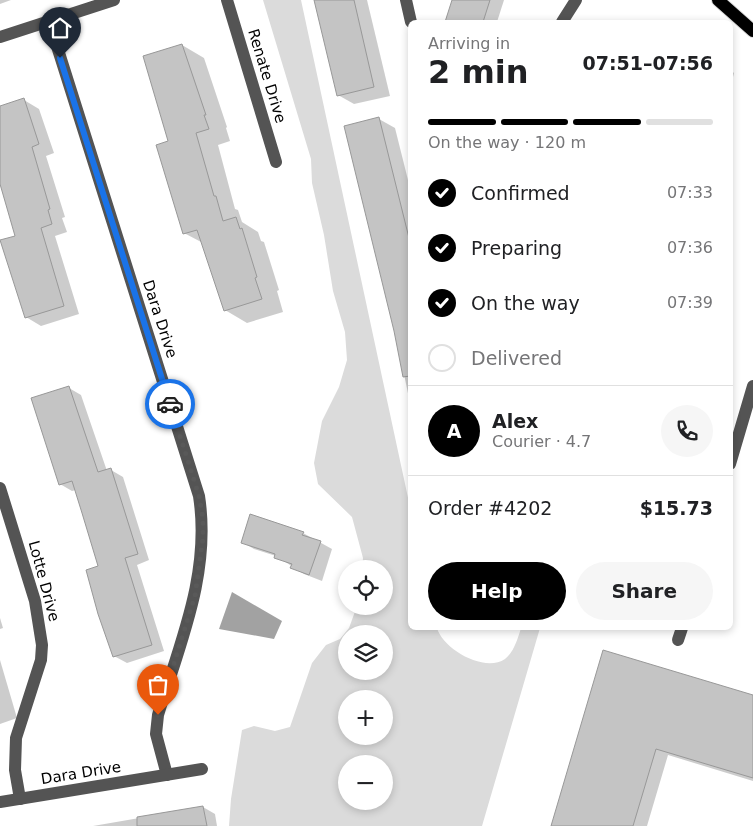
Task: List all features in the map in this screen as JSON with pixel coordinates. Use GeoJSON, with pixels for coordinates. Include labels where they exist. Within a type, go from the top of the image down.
{"type":"FeatureCollection","features":[{"type":"Feature","properties":{"kind":"main road"},"geometry":{"type":"LineString","coordinates":[[718,0],[753,31]]}},
{"type":"Feature","properties":{"kind":"street"},"geometry":{"type":"LineString","coordinates":[[0,37],[114,0]]}},
{"type":"Feature","properties":{"kind":"street","name":"Renate Drive"},"geometry":{"type":"LineString","coordinates":[[227,0],[276,162]]}},
{"type":"Feature","properties":{"kind":"street"},"geometry":{"type":"LineString","coordinates":[[406,0],[411,20]]}},
{"type":"Feature","properties":{"kind":"street"},"geometry":{"type":"LineString","coordinates":[[563,20],[576,0]]}},
{"type":"Feature","properties":{"kind":"street","name":"Dara Drive"},"geometry":{"type":"LineString","coordinates":[[49,21],[199,496],[203,519],[203,538],[195,596],[158,715],[156,734],[167,775]]}},
{"type":"Feature","properties":{"kind":"street"},"geometry":{"type":"LineString","coordinates":[[733,454],[753,386]]}},
{"type":"Feature","properties":{"kind":"street","name":"Lotte Drive"},"geometry":{"type":"LineString","coordinates":[[0,488],[34,601],[42,645],[39,668],[16,738],[15,770],[20,799]]}},
{"type":"Feature","properties":{"kind":"street","name":"Dara Drive"},"geometry":{"type":"LineString","coordinates":[[0,802],[202,769]]}},
{"type":"Feature","properties":{"kind":"shaded area"},"geometry":{"type":"Polygon","coordinates":[[[263,0],[301,0],[408,498],[408,630],[438,630],[447,644],[465,657],[486,663],[496,663],[505,659],[511,653],[520,630],[539,630],[482,826],[229,826],[231,799],[242,730],[254,726],[275,731],[290,727],[312,663],[326,645],[338,640],[338,680],[393,680],[393,625],[350,625],[354,615],[393,615],[393,560],[363,560],[352,517],[318,484],[314,463],[322,421],[339,387],[347,360],[345,332],[333,291],[324,235],[312,183],[311,159],[263,0]]]}},
{"type":"Feature","properties":{"kind":"shaded area"},"geometry":{"type":"Polygon","coordinates":[[[232,592],[282,621],[274,639],[219,629],[232,592]]]}},
{"type":"Feature","properties":{"kind":"building"},"geometry":{"type":"Polygon","coordinates":[[[314,0],[354,0],[374,87],[337,96],[314,0]]]}},
{"type":"Feature","properties":{"kind":"building"},"geometry":{"type":"Polygon","coordinates":[[[452,0],[490,0],[484,20],[446,20],[452,0]]]}},
{"type":"Feature","properties":{"kind":"building"},"geometry":{"type":"Polygon","coordinates":[[[182,44],[209,129],[196,133],[214,196],[216,196],[223,221],[236,217],[240,229],[242,228],[262,299],[224,311],[197,230],[183,234],[156,145],[168,141],[143,56],[182,44]]]}},
{"type":"Feature","properties":{"kind":"building"},"geometry":{"type":"Polygon","coordinates":[[[24,98],[39,144],[32,147],[50,209],[48,210],[52,224],[41,228],[64,306],[25,318],[0,240],[15,236],[0,184],[0,106],[24,98]]]}},
{"type":"Feature","properties":{"kind":"building"},"geometry":{"type":"Polygon","coordinates":[[[379,117],[408,234],[408,376],[403,377],[394,331],[344,126],[379,117]]]}},
{"type":"Feature","properties":{"kind":"building"},"geometry":{"type":"Polygon","coordinates":[[[69,386],[98,472],[111,468],[138,554],[125,558],[152,645],[113,657],[98,614],[86,570],[98,566],[72,481],[59,485],[31,398],[69,386]]]}},
{"type":"Feature","properties":{"kind":"building"},"geometry":{"type":"Polygon","coordinates":[[[250,514],[304,532],[302,535],[321,541],[309,575],[290,568],[292,564],[274,558],[275,554],[241,543],[250,514]]]}},
{"type":"Feature","properties":{"kind":"building"},"geometry":{"type":"Polygon","coordinates":[[[603,650],[753,695],[753,778],[656,749],[633,826],[551,826],[603,650]]]}},
{"type":"Feature","properties":{"kind":"building"},"geometry":{"type":"Polygon","coordinates":[[[203,806],[207,826],[137,826],[137,817],[203,806]]]}},
{"type":"Feature","properties":{"kind":"way so far"},"geometry":{"type":"LineString","coordinates":[[158,715],[195,596],[203,538],[203,519],[199,496],[170,404]]}},
{"type":"Feature","properties":{"kind":"route"},"geometry":{"type":"LineString","coordinates":[[60,58],[170,404]]}}]}
